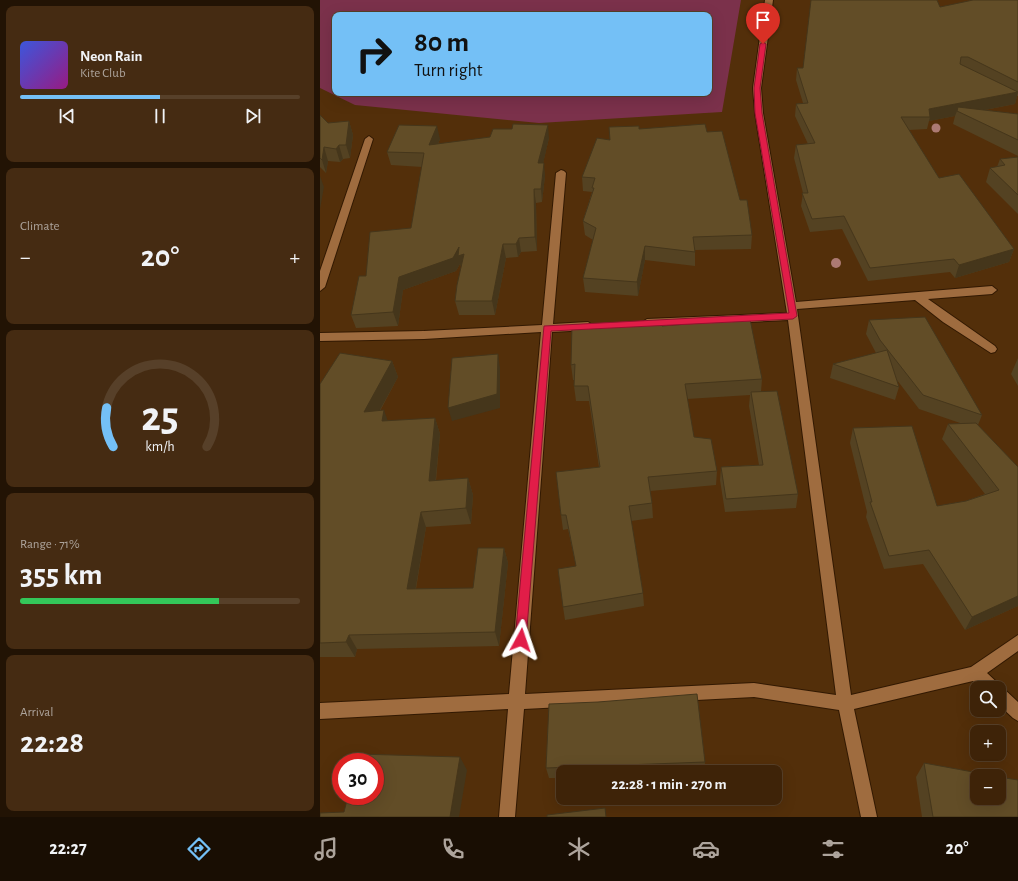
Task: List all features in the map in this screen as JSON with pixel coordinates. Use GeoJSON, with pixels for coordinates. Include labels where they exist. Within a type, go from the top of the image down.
{"type":"FeatureCollection","features":[{"type":"Feature","properties":{"kind":"street"},"geometry":{"type":"LineString","coordinates":[[769,0],[757,88],[759,113],[792,311],[845,704],[869,817]]}},
{"type":"Feature","properties":{"kind":"street"},"geometry":{"type":"LineString","coordinates":[[320,287],[369,139]]}},
{"type":"Feature","properties":{"kind":"street"},"geometry":{"type":"LineString","coordinates":[[507,817],[561,173]]}},
{"type":"Feature","properties":{"kind":"street"},"geometry":{"type":"LineString","coordinates":[[634,324],[792,311],[992,290]]}},
{"type":"Feature","properties":{"kind":"street"},"geometry":{"type":"LineString","coordinates":[[918,297],[991,349]]}},
{"type":"Feature","properties":{"kind":"street"},"geometry":{"type":"LineString","coordinates":[[320,338],[424,335],[602,325]]}},
{"type":"Feature","properties":{"kind":"street"},"geometry":{"type":"LineString","coordinates":[[320,711],[516,703],[754,690],[845,704],[975,673],[1018,642]]}},
{"type":"Feature","properties":{"kind":"street"},"geometry":{"type":"LineString","coordinates":[[975,673],[984,681]]}},
{"type":"Feature","properties":{"kind":"street"},"geometry":{"type":"LineString","coordinates":[[1006,701],[1018,713]]}},
{"type":"Feature","properties":{"kind":"shaded area"},"geometry":{"type":"Polygon","coordinates":[[[320,0],[741,0],[722,112],[539,123],[355,105],[336,96],[712,96],[712,12],[332,12],[332,94],[320,88],[320,0]]]}},
{"type":"Feature","properties":{"kind":"building"},"geometry":{"type":"Polygon","coordinates":[[[811,0],[937,0],[940,7],[973,0],[1018,0],[1018,82],[968,57],[961,57],[960,64],[1018,92],[929,109],[930,117],[901,117],[939,178],[959,174],[1014,249],[959,265],[954,259],[870,268],[844,216],[812,219],[802,193],[808,193],[796,145],[815,143],[796,104],[808,103],[797,68],[803,68],[811,0]]]}},
{"type":"Feature","properties":{"kind":"building"},"geometry":{"type":"Polygon","coordinates":[[[958,107],[1018,114],[1018,140],[957,111],[958,107]]]}},
{"type":"Feature","properties":{"kind":"building"},"geometry":{"type":"Polygon","coordinates":[[[320,115],[328,123],[349,121],[346,145],[339,145],[336,149],[324,147],[322,160],[320,158],[320,115]]]}},
{"type":"Feature","properties":{"kind":"building"},"geometry":{"type":"Polygon","coordinates":[[[513,124],[548,125],[538,163],[544,163],[541,189],[534,189],[535,237],[519,238],[516,244],[503,244],[492,301],[455,301],[464,254],[458,256],[459,247],[453,258],[399,277],[393,312],[351,315],[359,276],[366,276],[370,232],[411,228],[424,153],[387,152],[399,125],[437,126],[429,145],[490,137],[493,129],[512,129],[513,124]]]}},
{"type":"Feature","properties":{"kind":"building"},"geometry":{"type":"Polygon","coordinates":[[[705,124],[707,132],[722,131],[740,200],[747,200],[752,235],[693,237],[695,252],[645,246],[637,282],[583,278],[596,228],[583,221],[594,188],[592,188],[595,178],[582,177],[597,138],[610,140],[609,127],[639,126],[639,129],[705,124]]]}},
{"type":"Feature","properties":{"kind":"building"},"geometry":{"type":"Polygon","coordinates":[[[1018,157],[1018,195],[990,168],[1005,165],[1000,159],[1018,157]]]}},
{"type":"Feature","properties":{"kind":"building"},"geometry":{"type":"Polygon","coordinates":[[[925,317],[982,415],[923,395],[880,340],[869,320],[925,317]]]}},
{"type":"Feature","properties":{"kind":"building"},"geometry":{"type":"Polygon","coordinates":[[[750,319],[762,379],[685,384],[694,437],[711,439],[717,471],[648,477],[652,503],[629,506],[643,593],[563,607],[558,569],[576,566],[566,515],[561,515],[556,472],[600,467],[588,386],[574,386],[575,364],[571,365],[572,325],[661,322],[662,326],[750,319]]]}},
{"type":"Feature","properties":{"kind":"building"},"geometry":{"type":"Polygon","coordinates":[[[887,350],[899,387],[833,364],[887,350]]]}},
{"type":"Feature","properties":{"kind":"building"},"geometry":{"type":"Polygon","coordinates":[[[340,353],[392,361],[364,412],[384,410],[382,421],[435,418],[429,481],[468,478],[466,508],[421,512],[407,589],[473,588],[478,548],[504,548],[495,632],[349,635],[346,642],[320,643],[320,384],[340,353]]]}},
{"type":"Feature","properties":{"kind":"building"},"geometry":{"type":"Polygon","coordinates":[[[498,354],[497,394],[448,408],[452,358],[498,354]]]}},
{"type":"Feature","properties":{"kind":"building"},"geometry":{"type":"Polygon","coordinates":[[[777,391],[798,494],[726,499],[721,467],[763,465],[751,392],[777,391]]]}},
{"type":"Feature","properties":{"kind":"building"},"geometry":{"type":"Polygon","coordinates":[[[976,423],[1018,467],[1018,596],[972,617],[929,550],[889,556],[870,502],[872,502],[853,428],[912,426],[937,506],[966,501],[999,490],[948,424],[976,423]]]}},
{"type":"Feature","properties":{"kind":"building"},"geometry":{"type":"Polygon","coordinates":[[[697,694],[705,762],[626,765],[556,765],[556,768],[546,768],[549,704],[598,702],[697,694]]]}},
{"type":"Feature","properties":{"kind":"building"},"geometry":{"type":"Polygon","coordinates":[[[384,755],[460,757],[450,817],[320,817],[320,813],[344,812],[346,805],[384,805],[384,755]]]}},
{"type":"Feature","properties":{"kind":"building"},"geometry":{"type":"Polygon","coordinates":[[[924,763],[970,771],[970,805],[1006,805],[1006,778],[1018,780],[1018,817],[933,817],[924,763]]]}},
{"type":"Feature","properties":{"kind":"building"},"geometry":{"type":"Polygon","coordinates":[[[605,808],[606,817],[547,817],[547,815],[605,808]]]}},
{"type":"Feature","properties":{"kind":"route"},"geometry":{"type":"LineString","coordinates":[[521,640],[547,328],[793,316],[759,113],[757,88],[763,44]]}}]}
